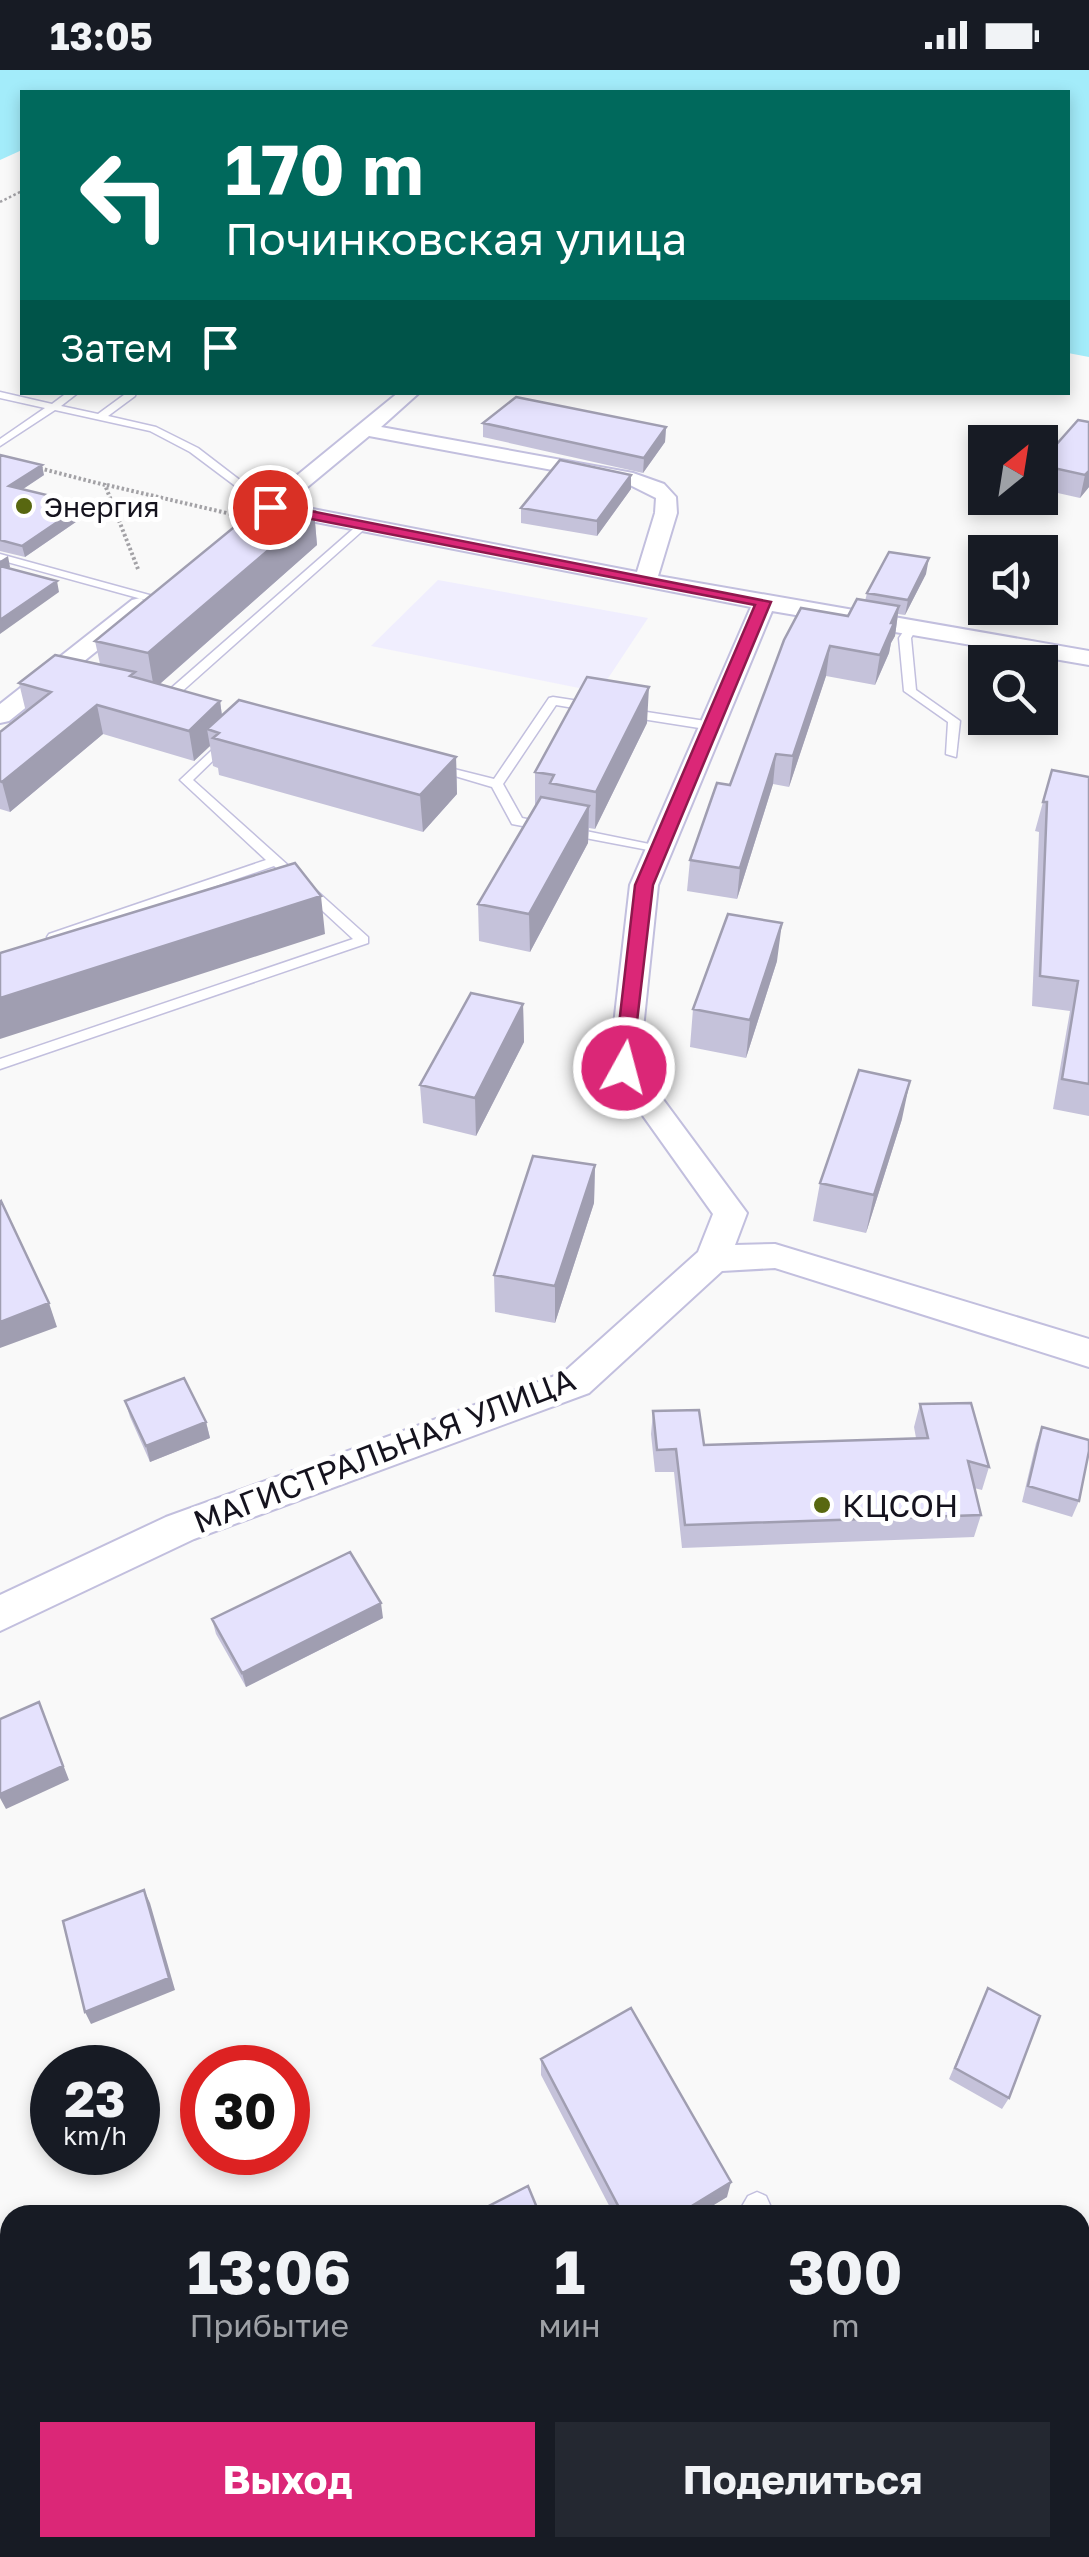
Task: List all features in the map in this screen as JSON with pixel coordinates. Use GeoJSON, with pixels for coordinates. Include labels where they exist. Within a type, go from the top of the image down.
{"type":"FeatureCollection","features":[{"type":"Feature","properties":{"kind":"street"},"geometry":{"type":"LineString","coordinates":[[254,519],[408,395]]}},
{"type":"Feature","properties":{"kind":"street"},"geometry":{"type":"LineString","coordinates":[[368,430],[633,479],[657,488],[666,497],[666,512],[646,580]]}},
{"type":"Feature","properties":{"kind":"street"},"geometry":{"type":"LineString","coordinates":[[254,519],[364,525],[764,602],[1089,658]]}},
{"type":"Feature","properties":{"kind":"street"},"geometry":{"type":"LineString","coordinates":[[0,716],[65,674],[156,592]]}},
{"type":"Feature","properties":{"kind":"street"},"geometry":{"type":"LineString","coordinates":[[764,602],[644,885],[624,1068],[730,1213],[713,1259],[775,1256],[1089,1353]]}},
{"type":"Feature","properties":{"kind":"street","name":"МАГИСТРАЛЬНАЯ УЛИЦА"},"geometry":{"type":"LineString","coordinates":[[0,1614],[180,1528],[576,1383],[713,1259]]}},
{"type":"Feature","properties":{"kind":"lane"},"geometry":{"type":"LineString","coordinates":[[0,395],[153,429],[194,450],[254,519]]}},
{"type":"Feature","properties":{"kind":"lane"},"geometry":{"type":"LineString","coordinates":[[0,443],[71,395]]}},
{"type":"Feature","properties":{"kind":"lane"},"geometry":{"type":"LineString","coordinates":[[100,417],[131,395]]}},
{"type":"Feature","properties":{"kind":"lane"},"geometry":{"type":"LineString","coordinates":[[165,700],[364,525]]}},
{"type":"Feature","properties":{"kind":"lane"},"geometry":{"type":"LineString","coordinates":[[0,557],[156,592]]}},
{"type":"Feature","properties":{"kind":"lane"},"geometry":{"type":"LineString","coordinates":[[912,628],[905,638],[910,691],[954,721],[952,754]]}},
{"type":"Feature","properties":{"kind":"lane"},"geometry":{"type":"LineString","coordinates":[[146,695],[182,704]]}},
{"type":"Feature","properties":{"kind":"lane"},"geometry":{"type":"LineString","coordinates":[[497,784],[552,701],[712,726]]}},
{"type":"Feature","properties":{"kind":"lane"},"geometry":{"type":"LineString","coordinates":[[0,1064],[363,940],[186,780],[235,732]]}},
{"type":"Feature","properties":{"kind":"lane"},"geometry":{"type":"LineString","coordinates":[[420,765],[497,784],[517,822],[659,850]]}},
{"type":"Feature","properties":{"kind":"lane"},"geometry":{"type":"LineString","coordinates":[[37,943],[276,862]]}},
{"type":"Feature","properties":{"kind":"path"},"geometry":{"type":"LineString","coordinates":[[35,466],[254,519]]}},
{"type":"Feature","properties":{"kind":"path"},"geometry":{"type":"LineString","coordinates":[[105,485],[156,592]]}},
{"type":"Feature","properties":{"kind":"shaded area"},"geometry":{"type":"Polygon","coordinates":[[[438,580],[648,618],[599,692],[371,646],[438,580]]]}},
{"type":"Feature","properties":{"kind":"water"},"geometry":{"type":"Polygon","coordinates":[[[0,70],[1089,70],[1089,357],[1070,353],[1070,90],[20,90],[20,151],[0,160],[0,70]]]}},
{"type":"Feature","properties":{"kind":"building"},"geometry":{"type":"Polygon","coordinates":[[[516,397],[666,427],[644,458],[483,423],[516,397]]]}},
{"type":"Feature","properties":{"kind":"building"},"geometry":{"type":"Polygon","coordinates":[[[1078,420],[1089,422],[1089,471],[1085,475],[1058,469],[1058,443],[1078,420]]]}},
{"type":"Feature","properties":{"kind":"building","name":"Энергия"},"geometry":{"type":"Polygon","coordinates":[[[0,455],[42,465],[9,486],[84,504],[22,546],[0,540],[0,455]]]}},
{"type":"Feature","properties":{"kind":"building"},"geometry":{"type":"Polygon","coordinates":[[[560,460],[631,475],[597,521],[521,508],[560,460]]]}},
{"type":"Feature","properties":{"kind":"building"},"geometry":{"type":"Polygon","coordinates":[[[266,501],[314,511],[148,653],[95,641],[266,501]]]}},
{"type":"Feature","properties":{"kind":"building"},"geometry":{"type":"Polygon","coordinates":[[[889,552],[929,558],[908,600],[867,593],[889,552]]]}},
{"type":"Feature","properties":{"kind":"building"},"geometry":{"type":"Polygon","coordinates":[[[0,566],[57,581],[0,620],[0,566]]]}},
{"type":"Feature","properties":{"kind":"building"},"geometry":{"type":"Polygon","coordinates":[[[857,599],[899,606],[880,655],[830,646],[793,756],[776,754],[740,868],[690,860],[717,783],[730,785],[784,640],[801,608],[848,616],[857,599]]]}},
{"type":"Feature","properties":{"kind":"building"},"geometry":{"type":"Polygon","coordinates":[[[55,655],[135,672],[130,676],[220,701],[189,731],[97,705],[2,782],[0,732],[51,692],[19,683],[55,655]]]}},
{"type":"Feature","properties":{"kind":"building"},"geometry":{"type":"Polygon","coordinates":[[[587,677],[649,687],[596,792],[550,783],[554,775],[535,772],[587,677]]]}},
{"type":"Feature","properties":{"kind":"building"},"geometry":{"type":"Polygon","coordinates":[[[239,700],[456,757],[420,795],[213,738],[219,733],[207,729],[239,700]]]}},
{"type":"Feature","properties":{"kind":"building"},"geometry":{"type":"Polygon","coordinates":[[[1052,770],[1089,777],[1089,1084],[1062,1079],[1078,981],[1040,976],[1047,802],[1043,802],[1052,770]]]}},
{"type":"Feature","properties":{"kind":"building"},"geometry":{"type":"Polygon","coordinates":[[[541,797],[589,806],[529,914],[478,904],[541,797]]]}},
{"type":"Feature","properties":{"kind":"building"},"geometry":{"type":"Polygon","coordinates":[[[295,863],[321,896],[0,998],[0,953],[295,863]]]}},
{"type":"Feature","properties":{"kind":"building"},"geometry":{"type":"Polygon","coordinates":[[[728,914],[782,923],[750,1020],[693,1009],[728,914]]]}},
{"type":"Feature","properties":{"kind":"building"},"geometry":{"type":"Polygon","coordinates":[[[471,993],[523,1004],[475,1098],[420,1085],[471,993]]]}},
{"type":"Feature","properties":{"kind":"building"},"geometry":{"type":"Polygon","coordinates":[[[859,1070],[910,1081],[874,1195],[820,1183],[859,1070]]]}},
{"type":"Feature","properties":{"kind":"building"},"geometry":{"type":"Polygon","coordinates":[[[533,1156],[595,1165],[555,1286],[494,1275],[533,1156]]]}},
{"type":"Feature","properties":{"kind":"building"},"geometry":{"type":"Polygon","coordinates":[[[0,1202],[49,1303],[0,1322],[0,1202]]]}},
{"type":"Feature","properties":{"kind":"building"},"geometry":{"type":"Polygon","coordinates":[[[184,1378],[206,1422],[146,1446],[125,1401],[184,1378]]]}},
{"type":"Feature","properties":{"kind":"building","name":"КЦСОН"},"geometry":{"type":"Polygon","coordinates":[[[971,1403],[989,1467],[968,1461],[981,1515],[685,1525],[676,1449],[657,1450],[653,1411],[699,1410],[704,1445],[928,1438],[920,1404],[971,1403]]]}},
{"type":"Feature","properties":{"kind":"building"},"geometry":{"type":"Polygon","coordinates":[[[1042,1427],[1089,1440],[1079,1501],[1028,1486],[1042,1427]]]}},
{"type":"Feature","properties":{"kind":"building"},"geometry":{"type":"Polygon","coordinates":[[[350,1552],[381,1603],[242,1673],[212,1619],[350,1552]]]}},
{"type":"Feature","properties":{"kind":"building"},"geometry":{"type":"Polygon","coordinates":[[[39,1702],[63,1766],[0,1794],[0,1719],[39,1702]]]}},
{"type":"Feature","properties":{"kind":"building"},"geometry":{"type":"Polygon","coordinates":[[[144,1890],[169,1978],[85,2012],[63,1921],[144,1890]]]}},
{"type":"Feature","properties":{"kind":"building"},"geometry":{"type":"Polygon","coordinates":[[[988,1988],[1040,2016],[1009,2098],[955,2068],[988,1988]]]}},
{"type":"Feature","properties":{"kind":"building"},"geometry":{"type":"Polygon","coordinates":[[[631,2008],[731,2182],[693,2205],[618,2205],[541,2059],[631,2008]]]}},
{"type":"Feature","properties":{"kind":"building"},"geometry":{"type":"Polygon","coordinates":[[[528,2186],[536,2205],[491,2205],[528,2186]]]}},
{"type":"Feature","properties":{"kind":"place","name":"Энергия"},"geometry":{"type":"Point","coordinates":[24,506]}},
{"type":"Feature","properties":{"kind":"place","name":"КЦСОН"},"geometry":{"type":"Point","coordinates":[822,1505]}},
{"type":"Feature","properties":{"kind":"route"},"geometry":{"type":"LineString","coordinates":[[270,507],[764,602],[644,885],[624,1068]]}}]}
